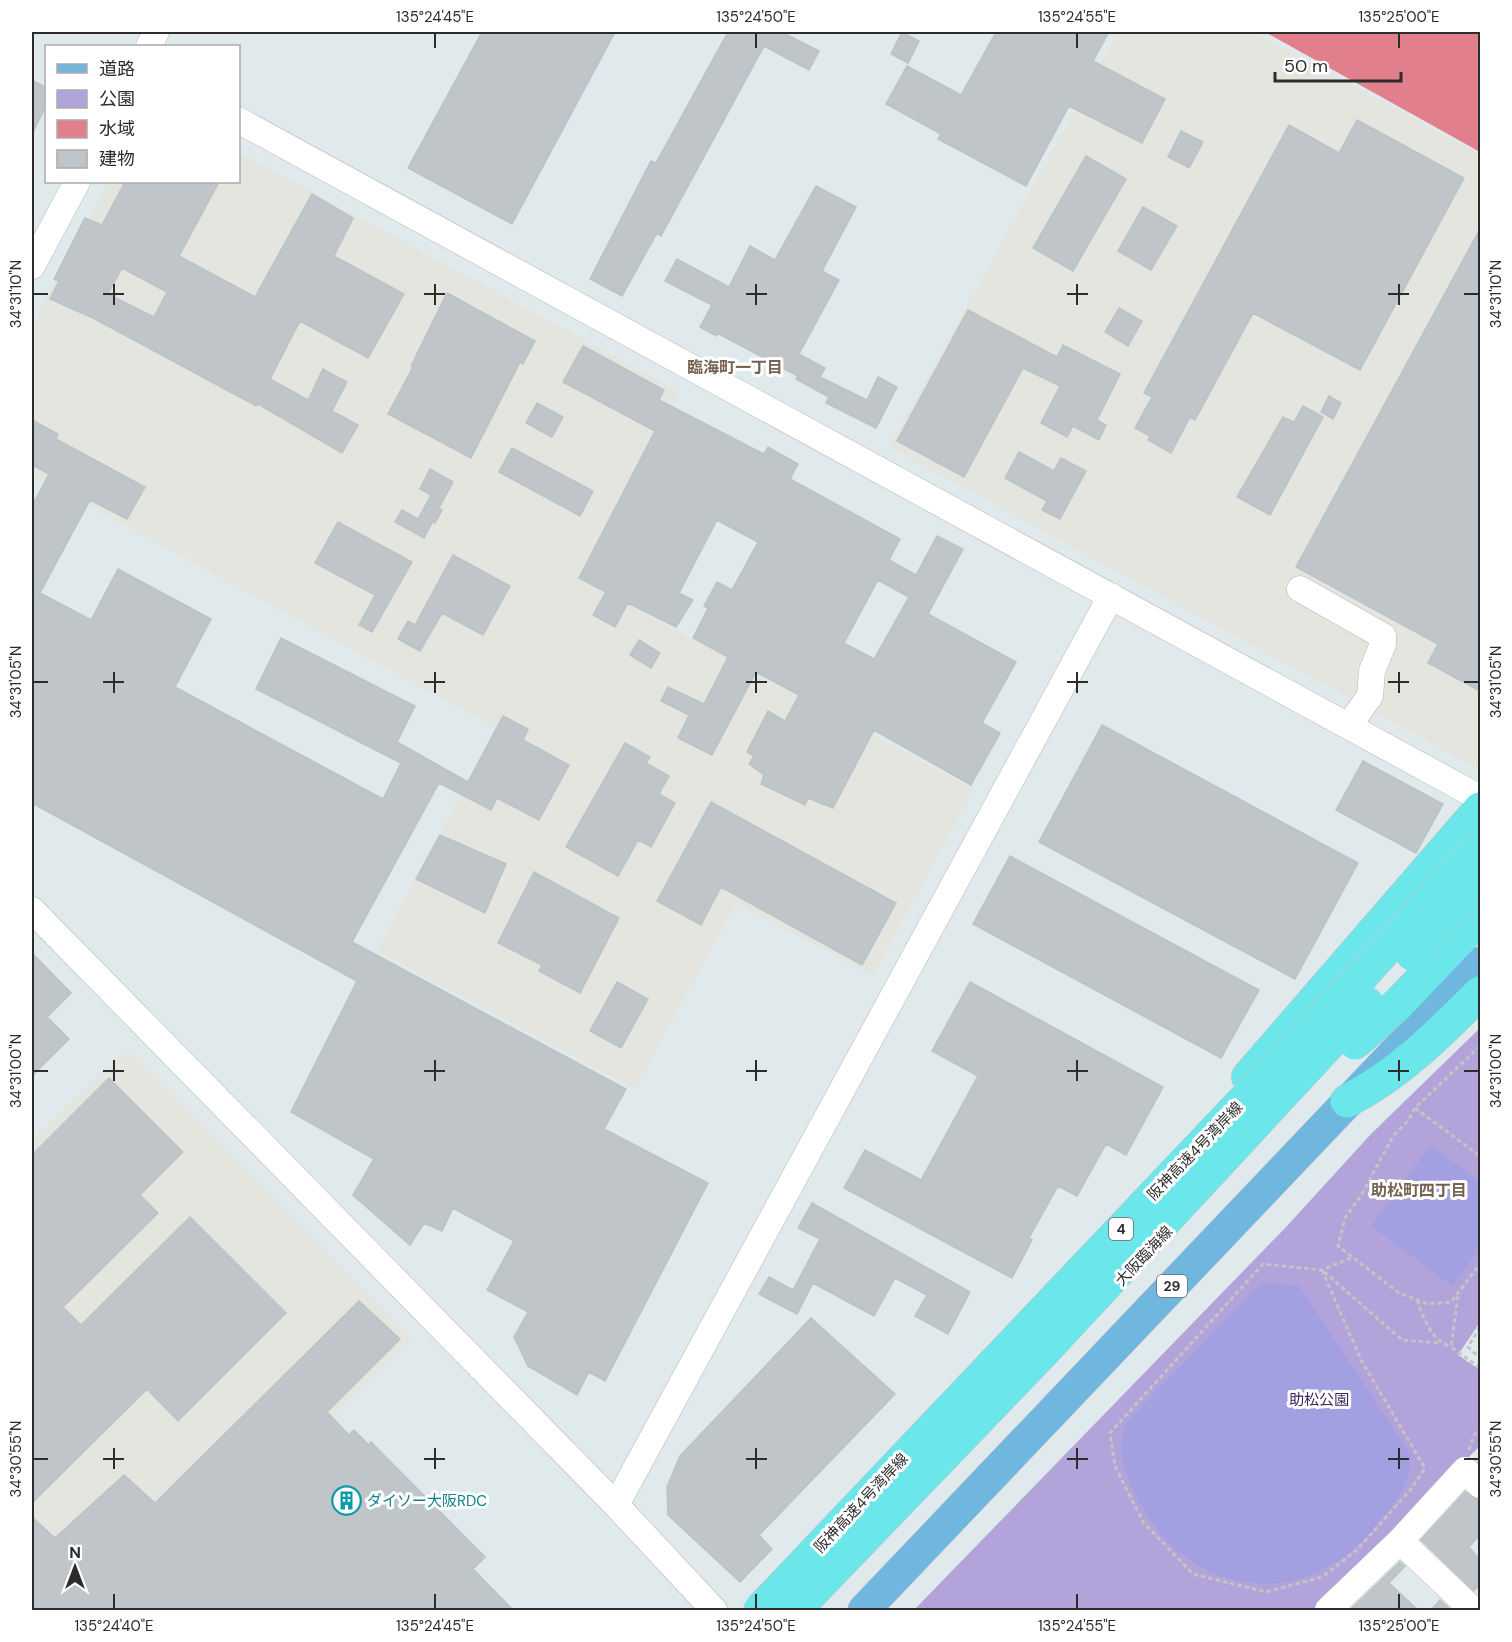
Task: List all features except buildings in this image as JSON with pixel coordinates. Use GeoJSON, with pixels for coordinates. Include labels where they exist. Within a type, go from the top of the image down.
{"type":"FeatureCollection","features":[{"type":"Feature","properties":{"kind":"highway"},"geometry":{"type":"LineString","coordinates":[[1133,1216],[1288,1028],[1480,809]]}},
{"type":"Feature","properties":{"kind":"highway","name":"阪神高速4号湾岸線"},"geometry":{"type":"LineString","coordinates":[[760,1611],[1358,980],[1480,846]]}},
{"type":"Feature","properties":{"kind":"highway","name":"阪神高速4号湾岸線"},"geometry":{"type":"LineString","coordinates":[[795,1611],[1046,1349],[1480,881]]}},
{"type":"Feature","properties":{"kind":"highway"},"geometry":{"type":"LineString","coordinates":[[1046,1349],[1228,1163],[1398,1004],[1480,918]]}},
{"type":"Feature","properties":{"kind":"highway"},"geometry":{"type":"LineString","coordinates":[[1347,1101],[1374,1087],[1404,1065],[1480,993]]}},
{"type":"Feature","properties":{"kind":"main road"},"geometry":{"type":"LineString","coordinates":[[1184,1213],[1214,1145],[1236,1117],[1287,1065],[1355,962],[1480,819]]}},
{"type":"Feature","properties":{"kind":"main road","name":"大阪臨海線"},"geometry":{"type":"LineString","coordinates":[[807,1611],[1480,900]]}},
{"type":"Feature","properties":{"kind":"main road","name":"29"},"geometry":{"type":"LineString","coordinates":[[864,1611],[1480,963]]}},
{"type":"Feature","properties":{"kind":"street"},"geometry":{"type":"LineString","coordinates":[[240,121],[1480,798]]}},
{"type":"Feature","properties":{"kind":"street"},"geometry":{"type":"LineString","coordinates":[[32,266],[76,183]]}},
{"type":"Feature","properties":{"kind":"street"},"geometry":{"type":"LineString","coordinates":[[1300,589],[1383,636],[1383,644],[1372,671],[1370,696],[1349,725]]}},
{"type":"Feature","properties":{"kind":"street"},"geometry":{"type":"LineString","coordinates":[[616,1505],[1111,596]]}},
{"type":"Feature","properties":{"kind":"street"},"geometry":{"type":"LineString","coordinates":[[32,910],[616,1505],[714,1611]]}},
{"type":"Feature","properties":{"kind":"street"},"geometry":{"type":"LineString","coordinates":[[1330,1610],[1400,1541],[1466,1470],[1480,1485]]}},
{"type":"Feature","properties":{"kind":"street"},"geometry":{"type":"LineString","coordinates":[[1400,1541],[1473,1611]]}},
{"type":"Feature","properties":{"kind":"path"},"geometry":{"type":"LineString","coordinates":[[1480,1046],[1415,1108],[1408,1120],[1393,1136],[1362,1194],[1345,1218],[1338,1246],[1399,1293],[1428,1304],[1451,1302],[1480,1264]]}},
{"type":"Feature","properties":{"kind":"path"},"geometry":{"type":"LineString","coordinates":[[1415,1108],[1480,1156]]}},
{"type":"Feature","properties":{"kind":"path"},"geometry":{"type":"LineString","coordinates":[[1322,1270],[1361,1360],[1425,1468],[1411,1488],[1357,1550],[1322,1577],[1266,1593],[1193,1574],[1143,1522],[1114,1466],[1110,1433],[1263,1264],[1322,1270],[1351,1258]]}},
{"type":"Feature","properties":{"kind":"path"},"geometry":{"type":"LineString","coordinates":[[1322,1270],[1402,1340],[1440,1343],[1451,1347],[1480,1368]]}},
{"type":"Feature","properties":{"kind":"path"},"geometry":{"type":"LineString","coordinates":[[1451,1347],[1458,1294]]}},
{"type":"Feature","properties":{"kind":"path"},"geometry":{"type":"LineString","coordinates":[[1417,1300],[1422,1315],[1440,1343]]}},
{"type":"Feature","properties":{"kind":"path"},"geometry":{"type":"LineString","coordinates":[[1480,1327],[1468,1347],[1480,1358]]}},
{"type":"Feature","properties":{"kind":"path"},"geometry":{"type":"LineString","coordinates":[[1474,1435],[1480,1428]]}},
{"type":"Feature","properties":{"kind":"shaded area"},"geometry":{"type":"Polygon","coordinates":[[[1118,32],[1253,32],[1480,154],[1480,770],[889,447],[1118,32]]]}},
{"type":"Feature","properties":{"kind":"shaded area"},"geometry":{"type":"Polygon","coordinates":[[[240,153],[680,392],[578,578],[974,789],[873,976],[736,903],[635,1089],[377,951],[496,728],[32,475],[32,325],[108,183],[240,183],[240,153]]]}},
{"type":"Feature","properties":{"kind":"shaded area"},"geometry":{"type":"Polygon","coordinates":[[[127,1048],[412,1339],[138,1610],[32,1610],[32,1141],[127,1048]]]}},
{"type":"Feature","properties":{"kind":"green space","name":"助松公園"},"geometry":{"type":"Polygon","coordinates":[[[1480,1028],[1480,1322],[1458,1355],[1480,1370],[1480,1446],[1313,1610],[914,1610],[1287,1226],[1371,1134],[1480,1028]]]}},
{"type":"Feature","properties":{"kind":"green space"},"geometry":{"type":"Polygon","coordinates":[[[1431,1145],[1480,1182],[1480,1248],[1452,1286],[1371,1226],[1431,1145]]]}},
{"type":"Feature","properties":{"kind":"green space"},"geometry":{"type":"Polygon","coordinates":[[[1261,1283],[1299,1286],[1411,1455],[1405,1485],[1395,1502],[1376,1526],[1347,1554],[1316,1573],[1283,1582],[1250,1583],[1217,1574],[1187,1557],[1160,1532],[1138,1499],[1129,1480],[1123,1461],[1122,1442],[1127,1422],[1261,1283]]]}},
{"type":"Feature","properties":{"kind":"water"},"geometry":{"type":"Polygon","coordinates":[[[1265,32],[1480,32],[1480,152],[1265,32]]]}},
{"type":"Feature","properties":{"kind":"place","name":"ダイソー大阪RDC"},"geometry":{"type":"Point","coordinates":[346,1501]}},
{"type":"Feature","properties":{"kind":"district","name":"臨海町一丁目"},"geometry":{"type":"Point","coordinates":[735,367]}},
{"type":"Feature","properties":{"kind":"district","name":"助松町四丁目"},"geometry":{"type":"Point","coordinates":[1419,1190]}}]}
